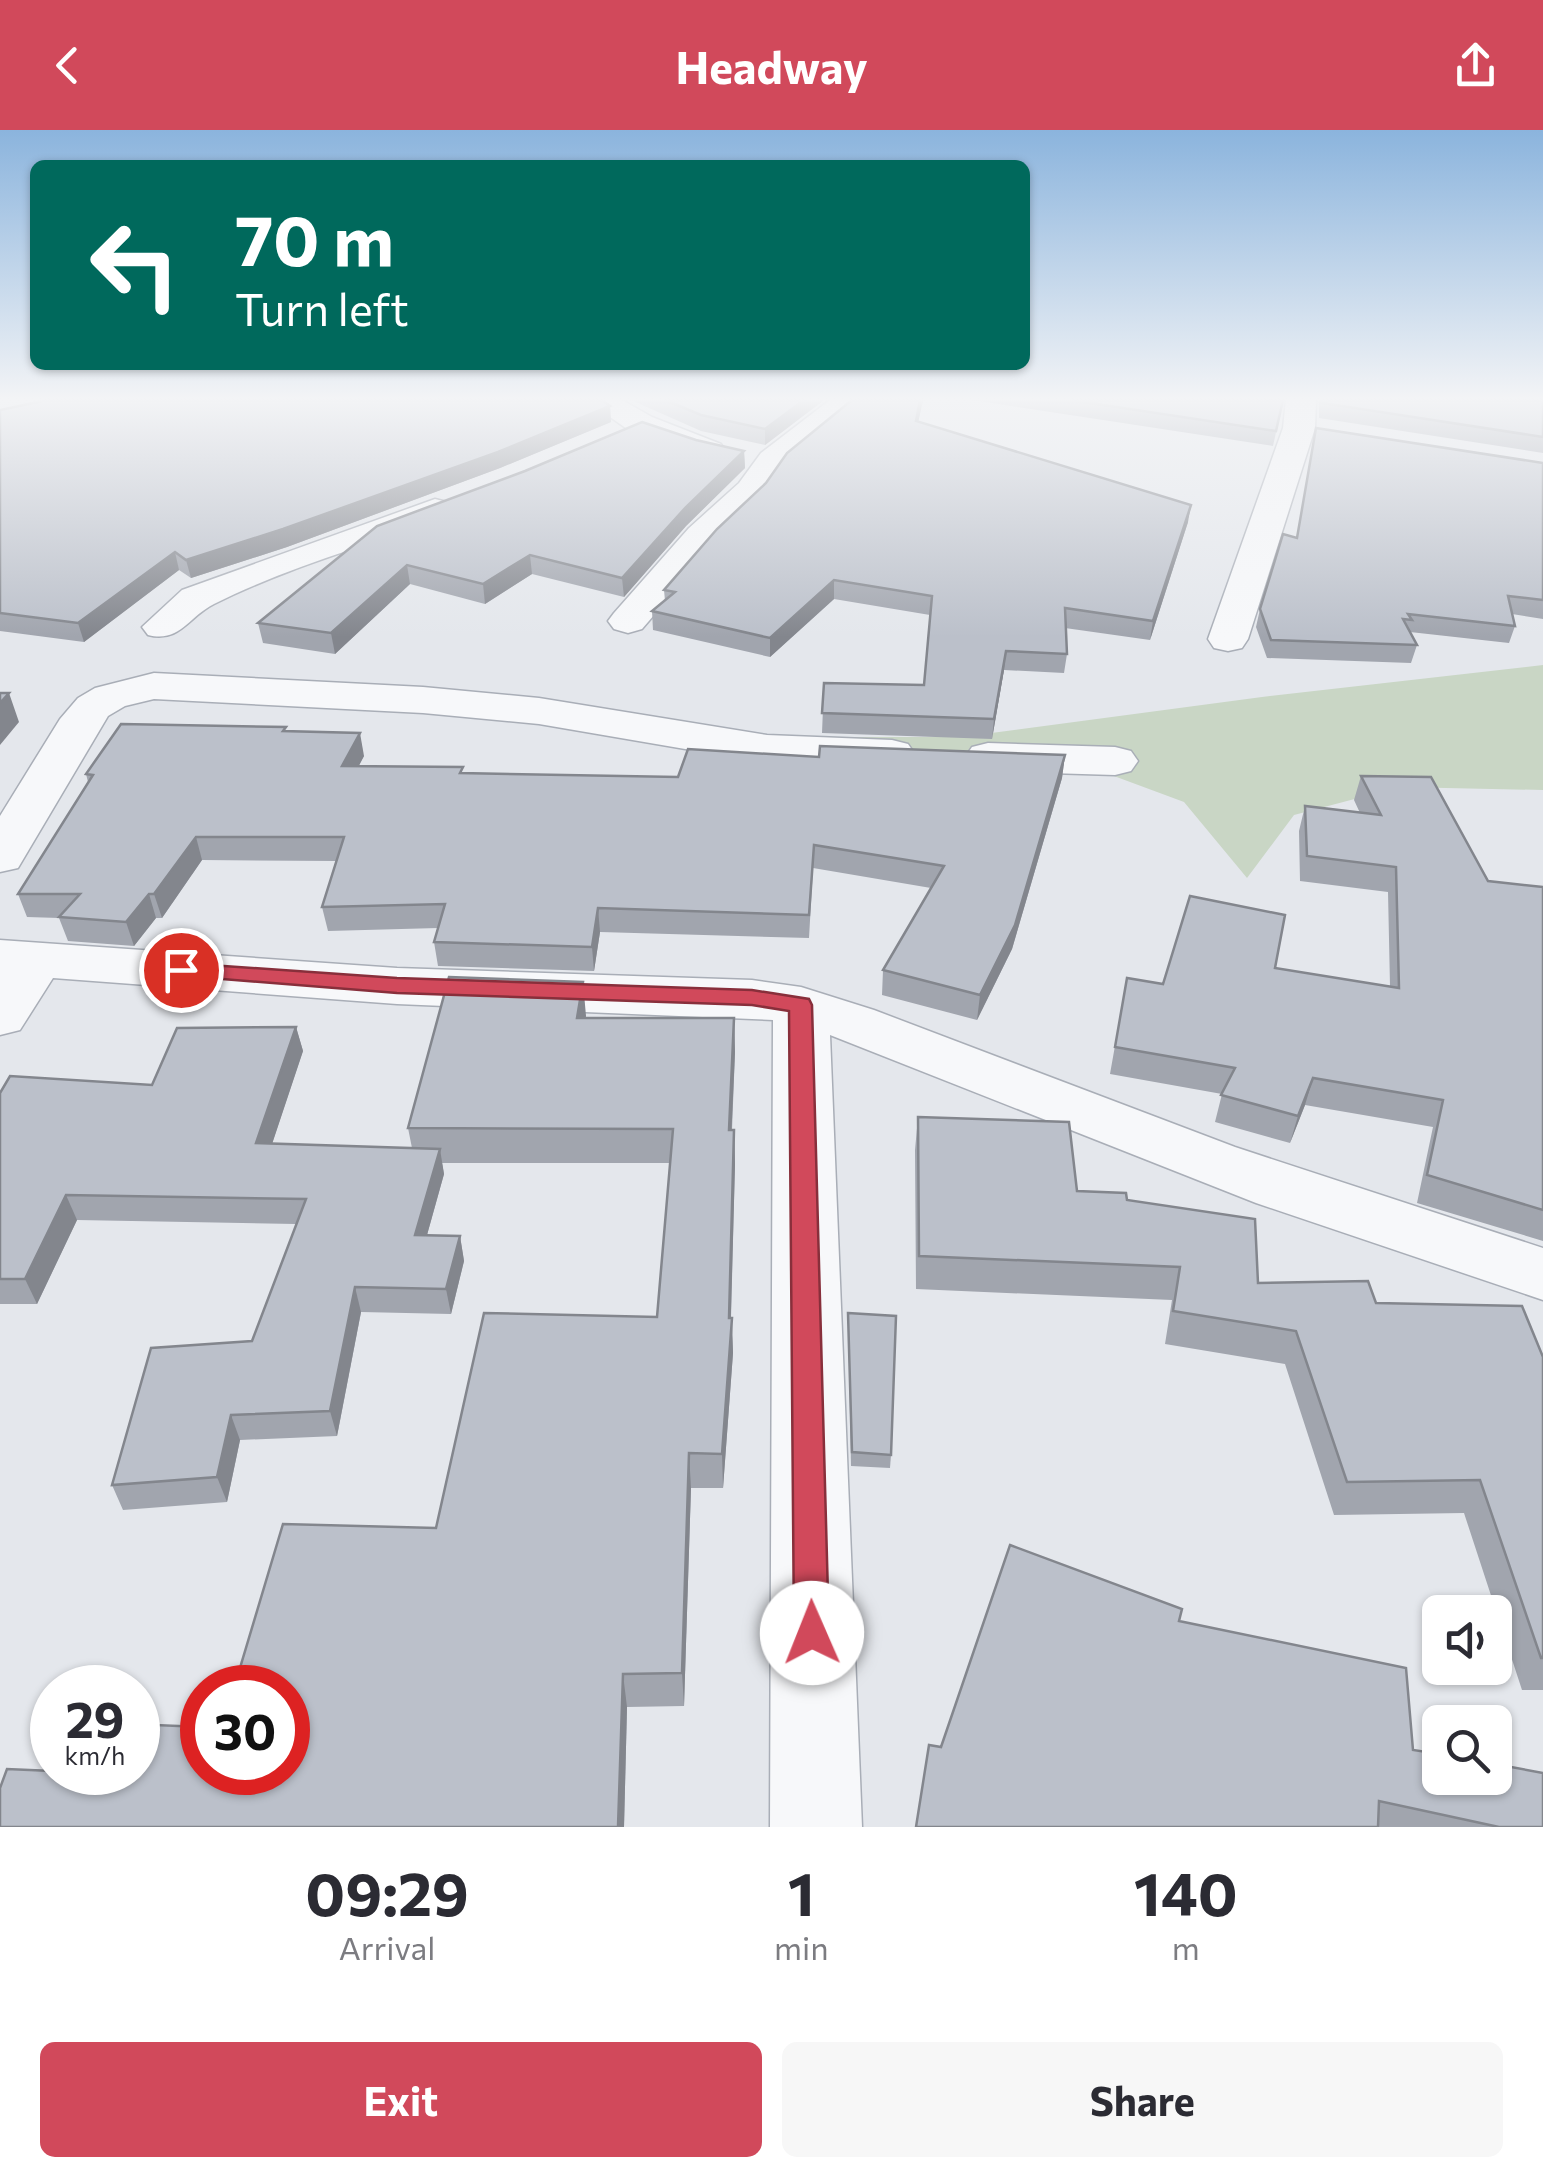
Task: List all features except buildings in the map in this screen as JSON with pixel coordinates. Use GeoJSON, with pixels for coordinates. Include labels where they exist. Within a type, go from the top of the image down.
{"type":"FeatureCollection","features":[{"type":"Feature","properties":{"kind":"street"},"geometry":{"type":"LineString","coordinates":[[628,621],[758,479]]}},
{"type":"Feature","properties":{"kind":"street"},"geometry":{"type":"LineString","coordinates":[[1228,639],[1278,479]]}},
{"type":"Feature","properties":{"kind":"street"},"geometry":{"type":"LineString","coordinates":[[162,627],[196,598],[458,500]]}},
{"type":"Feature","properties":{"kind":"street"},"geometry":{"type":"LineString","coordinates":[[0,857],[76,728],[94,707],[110,697],[154,686],[423,700],[539,711],[767,750],[1115,761]]}},
{"type":"Feature","properties":{"kind":"street"},"geometry":{"type":"LineString","coordinates":[[0,1017],[18,959],[397,986],[752,998],[801,1005],[843,1017],[1016,1088],[1404,1232],[1543,1274]]}},
{"type":"Feature","properties":{"kind":"street"},"geometry":{"type":"LineString","coordinates":[[801,1005],[816,1827]]}},
{"type":"Feature","properties":{"kind":"green space"},"geometry":{"type":"Polygon","coordinates":[[[1543,665],[1543,790],[1400,787],[1294,815],[1247,878],[1184,802],[1060,756],[749,758],[786,737],[961,737],[1543,665]]]}},
{"type":"Feature","properties":{"kind":"route"},"geometry":{"type":"LineString","coordinates":[[181,970],[397,986],[752,998],[801,1005],[812,1633]]}}]}
